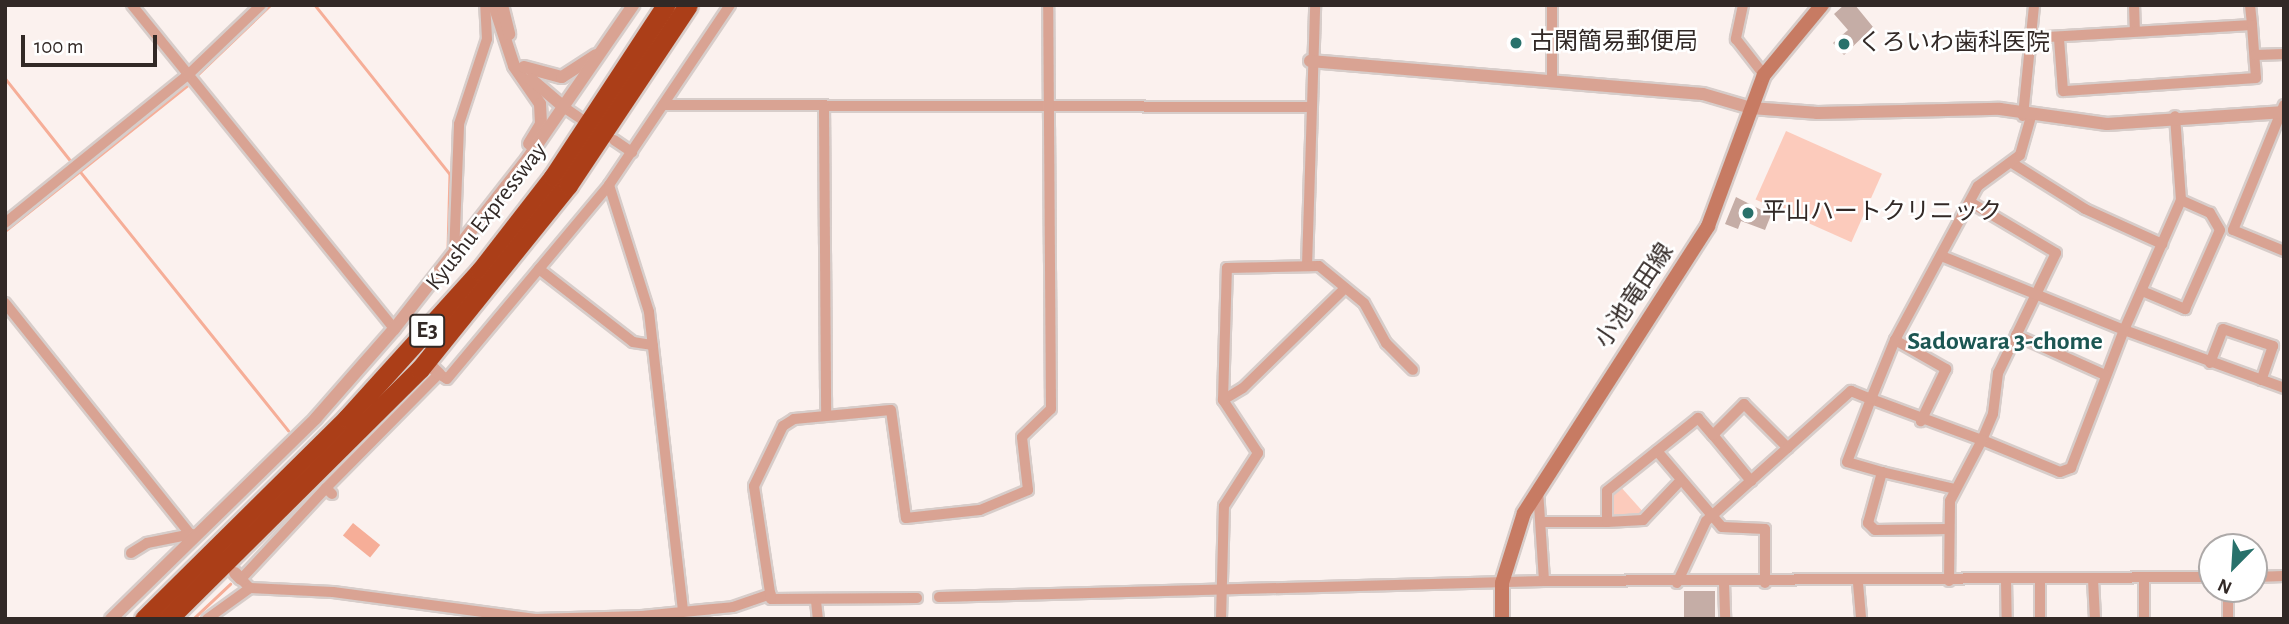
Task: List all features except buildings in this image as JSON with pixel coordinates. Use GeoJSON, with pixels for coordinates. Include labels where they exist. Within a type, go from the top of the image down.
{"type":"FeatureCollection","features":[{"type":"Feature","properties":{"kind":"highway","name":"Kyushu Expressway"},"geometry":{"type":"LineString","coordinates":[[144,619],[346,418],[480,271],[553,177],[666,5]]}},
{"type":"Feature","properties":{"kind":"highway","name":"Kyushu Expressway"},"geometry":{"type":"LineString","coordinates":[[168,619],[420,369],[568,185],[688,5]]}},
{"type":"Feature","properties":{"kind":"main road","name":"小池竜田線"},"geometry":{"type":"LineString","coordinates":[[1502,619],[1502,583],[1538,487],[1708,226],[1764,75],[1822,5]]}},
{"type":"Feature","properties":{"kind":"street"},"geometry":{"type":"LineString","coordinates":[[132,5],[394,330],[407,341]]}},
{"type":"Feature","properties":{"kind":"street"},"geometry":{"type":"LineString","coordinates":[[5,223],[188,75],[261,5]]}},
{"type":"Feature","properties":{"kind":"street"},"geometry":{"type":"LineString","coordinates":[[454,256],[459,124],[487,39],[485,5]]}},
{"type":"Feature","properties":{"kind":"street"},"geometry":{"type":"LineString","coordinates":[[494,5],[536,94],[541,124],[504,190]]}},
{"type":"Feature","properties":{"kind":"street"},"geometry":{"type":"LineString","coordinates":[[502,5],[512,46],[522,69],[565,108],[583,120]]}},
{"type":"Feature","properties":{"kind":"street"},"geometry":{"type":"LineString","coordinates":[[111,619],[316,418],[394,330],[454,256],[565,108],[633,5]]}},
{"type":"Feature","properties":{"kind":"street"},"geometry":{"type":"LineString","coordinates":[[207,619],[329,491],[435,370],[447,379],[608,185],[730,5]]}},
{"type":"Feature","properties":{"kind":"street"},"geometry":{"type":"LineString","coordinates":[[917,598],[816,601],[771,598],[754,486],[783,426],[826,414],[891,410],[906,518],[979,510],[1028,490],[1030,476],[1022,438],[1051,409],[1046,105],[1048,5]]}},
{"type":"Feature","properties":{"kind":"street"},"geometry":{"type":"LineString","coordinates":[[1307,266],[1307,107],[1315,5]]}},
{"type":"Feature","properties":{"kind":"street"},"geometry":{"type":"LineString","coordinates":[[1552,5],[1552,81]]}},
{"type":"Feature","properties":{"kind":"street"},"geometry":{"type":"LineString","coordinates":[[1743,5],[1736,39],[1764,75]]}},
{"type":"Feature","properties":{"kind":"street"},"geometry":{"type":"LineString","coordinates":[[1955,489],[1847,462],[1895,340],[1944,257],[1970,202],[1987,176],[2012,163],[2020,155],[2027,117],[2034,5]]}},
{"type":"Feature","properties":{"kind":"street"},"geometry":{"type":"LineString","coordinates":[[2134,5],[2135,31]]}},
{"type":"Feature","properties":{"kind":"street"},"geometry":{"type":"LineString","coordinates":[[2059,39],[2063,91],[2256,78],[2250,5]]}},
{"type":"Feature","properties":{"kind":"street"},"geometry":{"type":"LineString","coordinates":[[2031,38],[2059,39],[2135,31],[2252,25]]}},
{"type":"Feature","properties":{"kind":"street"},"geometry":{"type":"LineString","coordinates":[[522,69],[562,77],[609,42]]}},
{"type":"Feature","properties":{"kind":"street"},"geometry":{"type":"LineString","coordinates":[[2255,55],[2284,54]]}},
{"type":"Feature","properties":{"kind":"street"},"geometry":{"type":"LineString","coordinates":[[1310,61],[1703,94],[1751,108],[1818,113],[2000,109],[2027,117],[2107,124],[2175,116],[2282,109],[2233,230],[2284,251]]}},
{"type":"Feature","properties":{"kind":"street"},"geometry":{"type":"LineString","coordinates":[[663,105],[1307,107]]}},
{"type":"Feature","properties":{"kind":"street"},"geometry":{"type":"LineString","coordinates":[[824,105],[826,414]]}},
{"type":"Feature","properties":{"kind":"street"},"geometry":{"type":"LineString","coordinates":[[1676,583],[1698,532],[1851,391],[1922,421],[1982,440],[2060,472],[2071,468],[2105,375],[2181,200],[2175,116]]}},
{"type":"Feature","properties":{"kind":"street"},"geometry":{"type":"LineString","coordinates":[[614,140],[632,152]]}},
{"type":"Feature","properties":{"kind":"street"},"geometry":{"type":"LineString","coordinates":[[2012,163],[2085,209],[2162,244]]}},
{"type":"Feature","properties":{"kind":"street"},"geometry":{"type":"LineString","coordinates":[[608,185],[649,312],[683,611]]}},
{"type":"Feature","properties":{"kind":"street"},"geometry":{"type":"LineString","coordinates":[[2142,291],[2185,309],[2220,230],[2210,213],[2181,200]]}},
{"type":"Feature","properties":{"kind":"street"},"geometry":{"type":"LineString","coordinates":[[1949,581],[1949,529],[1955,489],[1993,414],[1998,373],[2056,253],[1970,202]]}},
{"type":"Feature","properties":{"kind":"street"},"geometry":{"type":"LineString","coordinates":[[1944,257],[2124,330],[2284,388]]}},
{"type":"Feature","properties":{"kind":"street"},"geometry":{"type":"LineString","coordinates":[[1221,619],[1224,506],[1258,453],[1223,400],[1227,268],[1319,266],[1364,303],[1386,343],[1413,370]]}},
{"type":"Feature","properties":{"kind":"street"},"geometry":{"type":"LineString","coordinates":[[539,269],[634,342],[653,345]]}},
{"type":"Feature","properties":{"kind":"street"},"geometry":{"type":"LineString","coordinates":[[1223,400],[1244,388],[1345,288]]}},
{"type":"Feature","properties":{"kind":"street"},"geometry":{"type":"LineString","coordinates":[[5,303],[194,536],[207,547]]}},
{"type":"Feature","properties":{"kind":"street"},"geometry":{"type":"LineString","coordinates":[[2210,363],[2223,329],[2248,337],[2273,346],[2261,380]]}},
{"type":"Feature","properties":{"kind":"street"},"geometry":{"type":"LineString","coordinates":[[2016,335],[2105,375]]}},
{"type":"Feature","properties":{"kind":"street"},"geometry":{"type":"LineString","coordinates":[[1895,340],[1946,369],[1922,421]]}},
{"type":"Feature","properties":{"kind":"street"},"geometry":{"type":"LineString","coordinates":[[1713,435],[1744,404],[1788,448]]}},
{"type":"Feature","properties":{"kind":"street"},"geometry":{"type":"LineString","coordinates":[[1606,522],[1607,491],[1698,418],[1751,481]]}},
{"type":"Feature","properties":{"kind":"street"},"geometry":{"type":"LineString","coordinates":[[1657,451],[1722,527],[1765,529],[1765,583]]}},
{"type":"Feature","properties":{"kind":"street"},"geometry":{"type":"LineString","coordinates":[[1882,472],[1868,523],[1875,530],[1949,529]]}},
{"type":"Feature","properties":{"kind":"street"},"geometry":{"type":"LineString","coordinates":[[1543,522],[1643,520],[1680,481]]}},
{"type":"Feature","properties":{"kind":"street"},"geometry":{"type":"LineString","coordinates":[[1538,487],[1543,522],[1544,582]]}},
{"type":"Feature","properties":{"kind":"street"},"geometry":{"type":"LineString","coordinates":[[131,553],[147,543],[194,536]]}},
{"type":"Feature","properties":{"kind":"street"},"geometry":{"type":"LineString","coordinates":[[939,597],[1544,582],[1858,583],[2198,577]]}},
{"type":"Feature","properties":{"kind":"street"},"geometry":{"type":"LineString","coordinates":[[2144,578],[2144,619]]}},
{"type":"Feature","properties":{"kind":"street"},"geometry":{"type":"LineString","coordinates":[[2093,579],[2095,619]]}},
{"type":"Feature","properties":{"kind":"street"},"geometry":{"type":"LineString","coordinates":[[242,580],[464,613],[535,619],[733,607],[771,594]]}},
{"type":"Feature","properties":{"kind":"street"},"geometry":{"type":"LineString","coordinates":[[2006,580],[2007,619]]}},
{"type":"Feature","properties":{"kind":"street"},"geometry":{"type":"LineString","coordinates":[[2040,581],[2040,619]]}},
{"type":"Feature","properties":{"kind":"street"},"geometry":{"type":"LineString","coordinates":[[1724,583],[1725,619]]}},
{"type":"Feature","properties":{"kind":"street"},"geometry":{"type":"LineString","coordinates":[[1858,583],[1861,619]]}},
{"type":"Feature","properties":{"kind":"street"},"geometry":{"type":"LineString","coordinates":[[816,601],[818,619]]}},
{"type":"Feature","properties":{"kind":"street"},"geometry":{"type":"LineString","coordinates":[[733,607],[734,619]]}},
{"type":"Feature","properties":{"kind":"shaded area"},"geometry":{"type":"Polygon","coordinates":[[[1786,131],[1882,174],[1851,242],[1755,200],[1786,131]]]}},
{"type":"Feature","properties":{"kind":"shaded area"},"geometry":{"type":"Polygon","coordinates":[[[1620,486],[1645,514],[1613,519],[1610,494],[1620,486]]]}},
{"type":"Feature","properties":{"kind":"shaded area"},"geometry":{"type":"Polygon","coordinates":[[[353,523],[380,545],[370,557],[343,535],[353,523]]]}},
{"type":"Feature","properties":{"kind":"waterway"},"geometry":{"type":"LineString","coordinates":[[196,76],[270,5]]}},
{"type":"Feature","properties":{"kind":"waterway"},"geometry":{"type":"LineString","coordinates":[[315,5],[450,174],[448,250]]}},
{"type":"Feature","properties":{"kind":"waterway"},"geometry":{"type":"LineString","coordinates":[[5,78],[74,165]]}},
{"type":"Feature","properties":{"kind":"waterway"},"geometry":{"type":"LineString","coordinates":[[5,231],[189,84]]}},
{"type":"Feature","properties":{"kind":"waterway"},"geometry":{"type":"LineString","coordinates":[[79,170],[288,430]]}},
{"type":"Feature","properties":{"kind":"waterway"},"geometry":{"type":"LineString","coordinates":[[193,619],[230,584]]}},
{"type":"Feature","properties":{"kind":"place","name":"古閑簡易郵便局"},"geometry":{"type":"Point","coordinates":[1516,43]}},
{"type":"Feature","properties":{"kind":"place","name":"くろいわ歯科医院"},"geometry":{"type":"Point","coordinates":[1844,44]}},
{"type":"Feature","properties":{"kind":"place","name":"平山ハートクリニック"},"geometry":{"type":"Point","coordinates":[1748,213]}},
{"type":"Feature","properties":{"kind":"district","name":"Sadowara 3-chome"},"geometry":{"type":"Point","coordinates":[2005,342]}}]}
